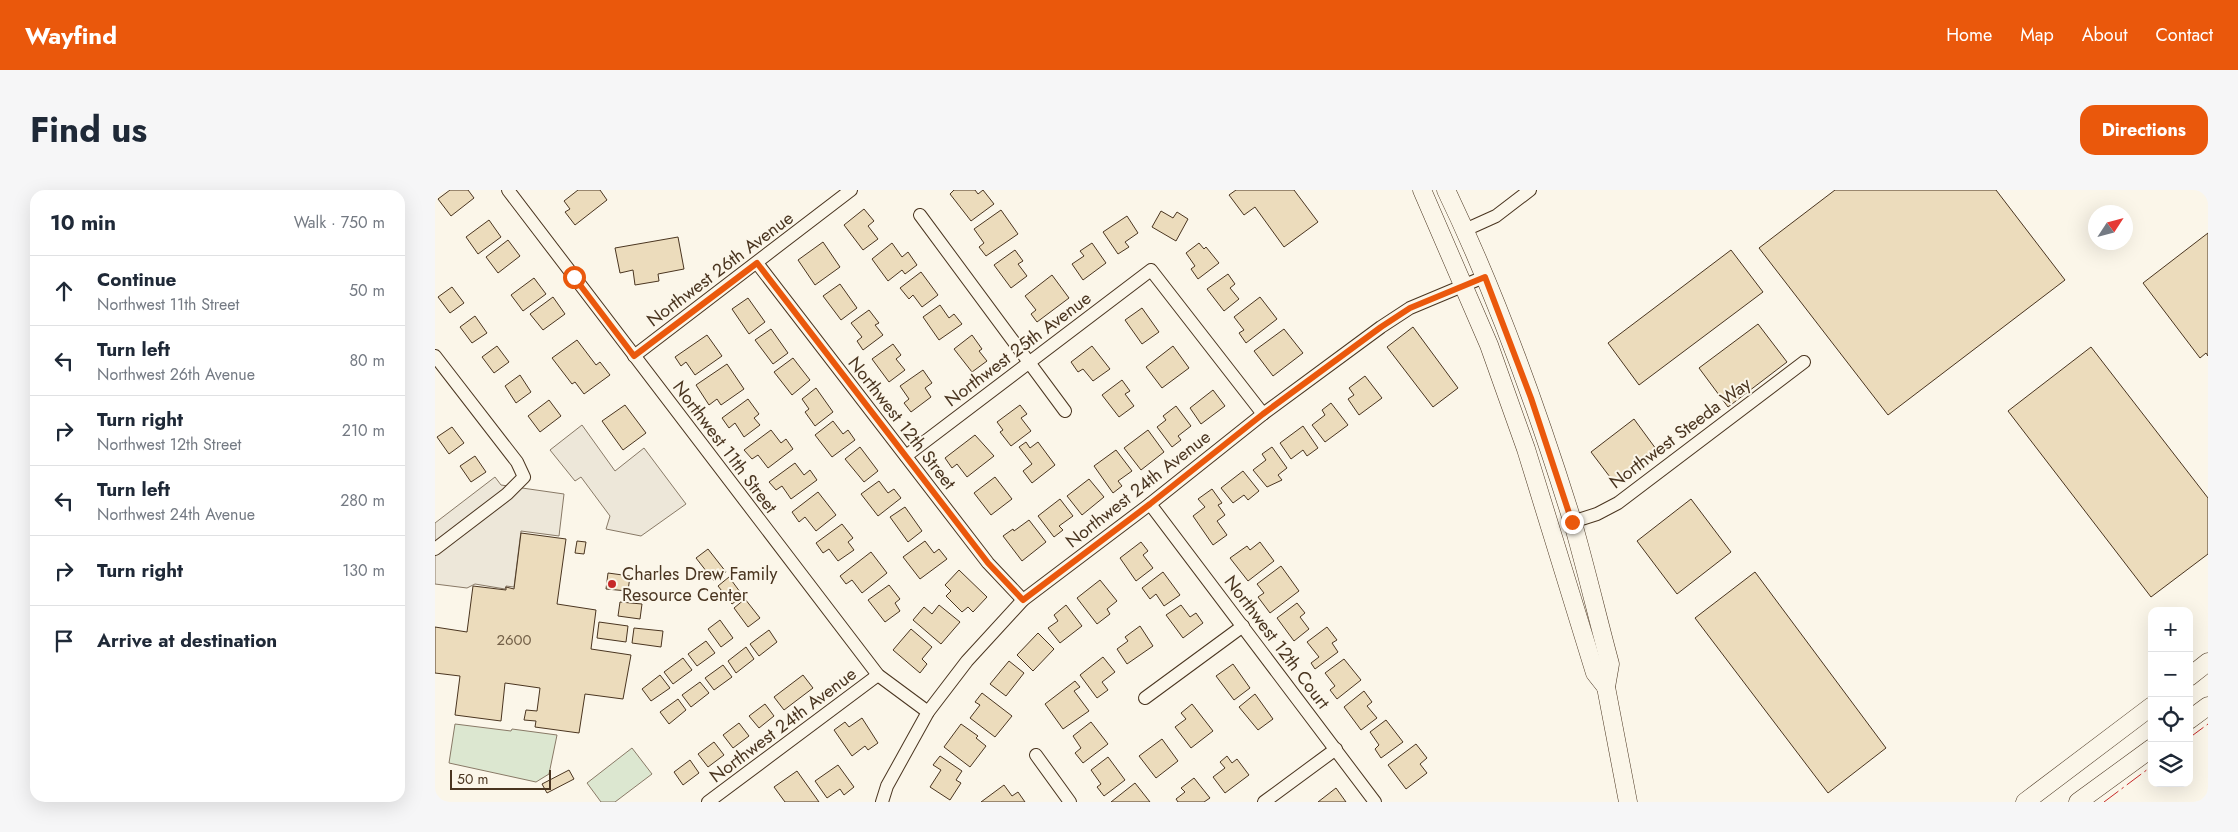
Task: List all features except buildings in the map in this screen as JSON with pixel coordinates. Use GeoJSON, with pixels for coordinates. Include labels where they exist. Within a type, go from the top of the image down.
{"type":"FeatureCollection","features":[{"type":"Feature","properties":{"kind":"main road"},"geometry":{"type":"LineString","coordinates":[[1423,190],[1489,344],[1526,449],[1595,673],[1606,686]]}},
{"type":"Feature","properties":{"kind":"main road"},"geometry":{"type":"LineString","coordinates":[[1434,190],[1443,207],[1465,230]]}},
{"type":"Feature","properties":{"kind":"main road"},"geometry":{"type":"LineString","coordinates":[[1446,190],[1485,277],[1531,398],[1572,522],[1610,664],[1606,686],[1628,802]]}},
{"type":"Feature","properties":{"kind":"main road"},"geometry":{"type":"LineString","coordinates":[[2193,674],[2208,662]]}},
{"type":"Feature","properties":{"kind":"main road"},"geometry":{"type":"LineString","coordinates":[[2193,717],[2208,706]]}},
{"type":"Feature","properties":{"kind":"main road"},"geometry":{"type":"LineString","coordinates":[[2025,802],[2148,709]]}},
{"type":"Feature","properties":{"kind":"main road"},"geometry":{"type":"LineString","coordinates":[[2078,802],[2148,751]]}},
{"type":"Feature","properties":{"kind":"main road"},"geometry":{"type":"LineString","coordinates":[[2034,802],[2046,787]]}},
{"type":"Feature","properties":{"kind":"street","name":"Northwest 11th Street"},"geometry":{"type":"LineString","coordinates":[[508,190],[878,676],[928,712]]}},
{"type":"Feature","properties":{"kind":"street","name":"Northwest 26th Avenue"},"geometry":{"type":"LineString","coordinates":[[634,356],[851,190]]}},
{"type":"Feature","properties":{"kind":"street"},"geometry":{"type":"LineString","coordinates":[[1465,230],[1496,216],[1530,190]]}},
{"type":"Feature","properties":{"kind":"street"},"geometry":{"type":"LineString","coordinates":[[920,215],[1065,411]]}},
{"type":"Feature","properties":{"kind":"street","name":"Northwest 12th Street"},"geometry":{"type":"LineString","coordinates":[[757,263],[988,563],[1023,600]]}},
{"type":"Feature","properties":{"kind":"street","name":"Northwest 25th Avenue"},"geometry":{"type":"LineString","coordinates":[[906,456],[1151,270],[1263,414]]}},
{"type":"Feature","properties":{"kind":"street","name":"Northwest 24th Avenue"},"geometry":{"type":"LineString","coordinates":[[882,802],[887,786],[928,712],[967,661],[1023,600],[1150,504],[1263,414],[1381,327],[1410,308],[1464,284],[1485,277]]}},
{"type":"Feature","properties":{"kind":"street"},"geometry":{"type":"LineString","coordinates":[[435,356],[517,462],[525,477],[507,494],[435,549]]}},
{"type":"Feature","properties":{"kind":"street","name":"Northwest Steeda Way"},"geometry":{"type":"LineString","coordinates":[[1572,522],[1597,514],[1618,503],[1804,362]]}},
{"type":"Feature","properties":{"kind":"street","name":"Northwest 12th Court"},"geometry":{"type":"LineString","coordinates":[[1150,504],[1375,802]]}},
{"type":"Feature","properties":{"kind":"street"},"geometry":{"type":"LineString","coordinates":[[1145,698],[1243,626]]}},
{"type":"Feature","properties":{"kind":"street","name":"Northwest 24th Avenue"},"geometry":{"type":"LineString","coordinates":[[708,802],[878,676]]}},
{"type":"Feature","properties":{"kind":"street"},"geometry":{"type":"LineString","coordinates":[[1264,802],[1336,749]]}},
{"type":"Feature","properties":{"kind":"street"},"geometry":{"type":"LineString","coordinates":[[1036,755],[1070,802]]}},
{"type":"Feature","properties":{"kind":"green space"},"geometry":{"type":"Polygon","coordinates":[[[455,724],[557,735],[549,774],[536,782],[449,763],[455,724]]]}},
{"type":"Feature","properties":{"kind":"green space"},"geometry":{"type":"Polygon","coordinates":[[[632,748],[652,774],[615,802],[601,802],[587,783],[632,748]]]}},
{"type":"Feature","properties":{"kind":"shaded area"},"geometry":{"type":"Polygon","coordinates":[[[582,425],[615,471],[644,448],[686,504],[641,536],[606,529],[610,516],[581,477],[575,481],[550,450],[582,425]]]}},
{"type":"Feature","properties":{"kind":"shaded area"},"geometry":{"type":"Polygon","coordinates":[[[495,477],[501,485],[564,494],[559,536],[521,531],[514,587],[506,586],[505,589],[475,584],[467,588],[435,584],[435,523],[495,477]]]}},
{"type":"Feature","properties":{"kind":"power"},"geometry":{"type":"LineString","coordinates":[[2193,735],[2208,724]]}},
{"type":"Feature","properties":{"kind":"power"},"geometry":{"type":"LineString","coordinates":[[2104,802],[2148,769]]}},
{"type":"Feature","properties":{"kind":"place","name":"Charles Drew Family Resource Center"},"geometry":{"type":"Point","coordinates":[612,584]}},
{"type":"Feature","properties":{"kind":"route"},"geometry":{"type":"LineString","coordinates":[[574,277],[634,356],[757,263],[988,563],[1023,600],[1150,504],[1263,414],[1381,327],[1410,308],[1464,284],[1485,277],[1531,398],[1572,522]]}}]}
